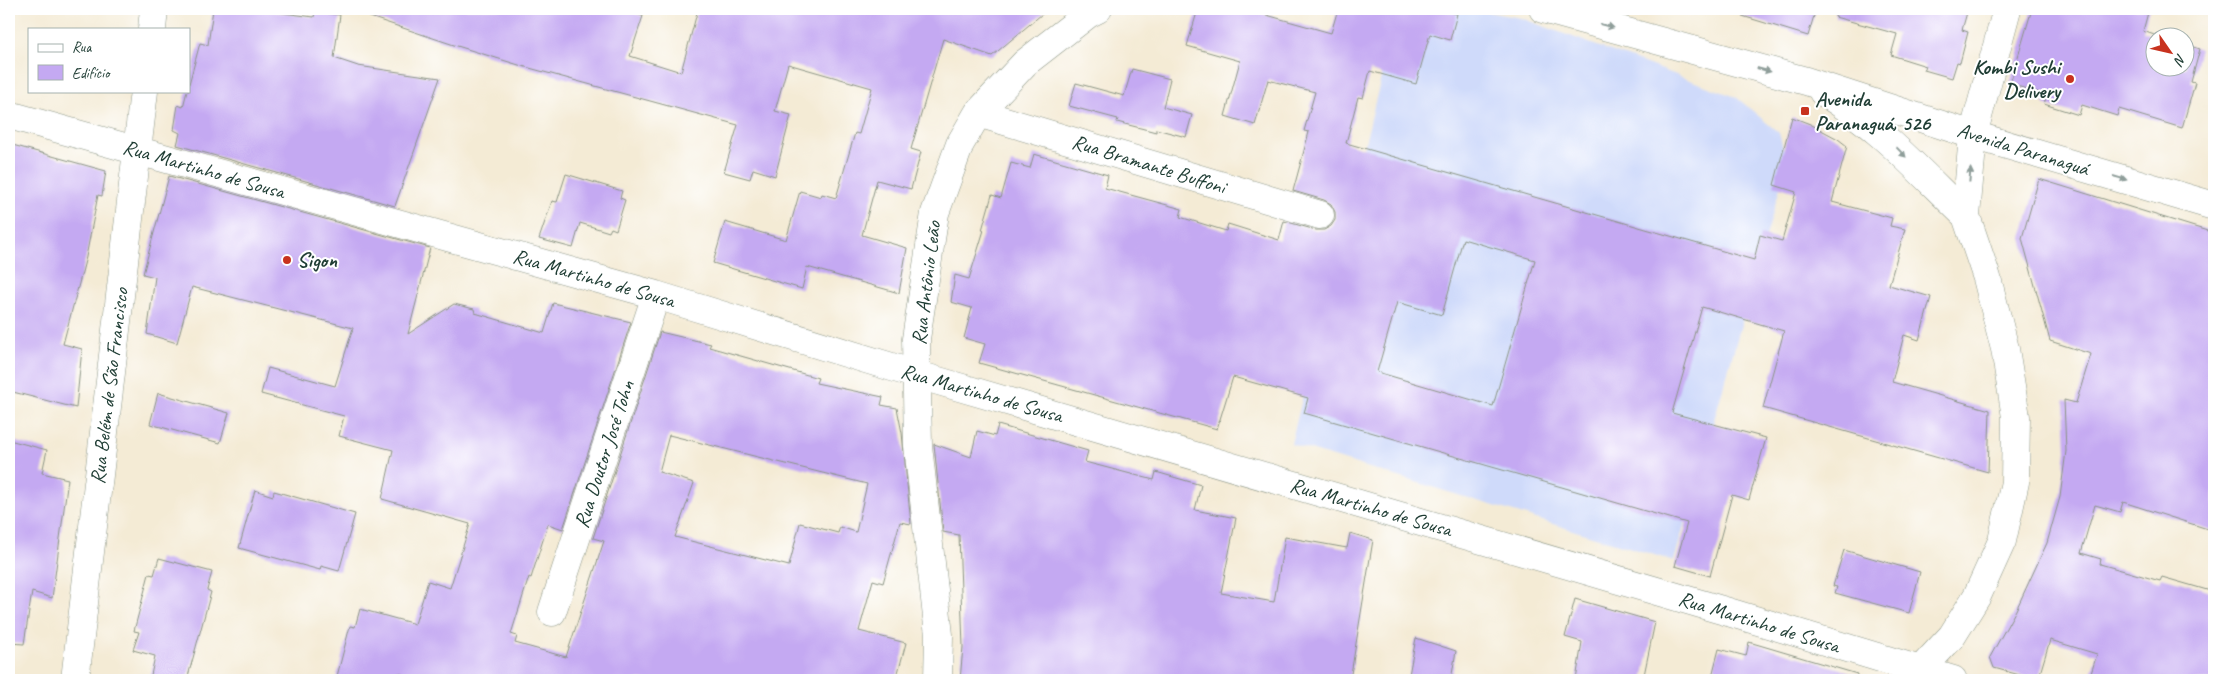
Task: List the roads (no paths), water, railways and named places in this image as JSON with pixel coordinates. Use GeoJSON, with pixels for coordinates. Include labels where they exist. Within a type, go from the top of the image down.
{"type":"FeatureCollection","features":[{"type":"Feature","properties":{"kind":"street"},"geometry":{"type":"LineString","coordinates":[[152,28],[154,9]]}},
{"type":"Feature","properties":{"kind":"street","name":"Rua Antônio Leão"},"geometry":{"type":"LineString","coordinates":[[938,680],[939,635],[918,446],[916,339],[935,214],[960,144],[978,113],[1024,63],[1088,14],[1098,9]]}},
{"type":"Feature","properties":{"kind":"street","name":"Avenida Paranaguá"},"geometry":{"type":"LineString","coordinates":[[1543,9],[1806,81],[1973,135],[2214,206]]}},
{"type":"Feature","properties":{"kind":"street"},"geometry":{"type":"LineString","coordinates":[[1917,676],[1952,636],[1977,596],[2002,542],[2015,482],[2016,417],[2005,349],[1987,278],[1966,216],[1973,135],[2007,9]]}},
{"type":"Feature","properties":{"kind":"street"},"geometry":{"type":"LineString","coordinates":[[1806,81],[1851,109],[1894,145],[1966,216]]}},
{"type":"Feature","properties":{"kind":"street","name":"Rua Belém de São Francisco"},"geometry":{"type":"LineString","coordinates":[[75,680],[144,92]]}},
{"type":"Feature","properties":{"kind":"street","name":"Rua Bramante Buffoni"},"geometry":{"type":"LineString","coordinates":[[978,113],[1320,215]]}},
{"type":"Feature","properties":{"kind":"street","name":"Rua Martinho de Sousa"},"geometry":{"type":"LineString","coordinates":[[9,115],[656,295],[918,375],[1706,606],[1917,676],[1953,680]]}},
{"type":"Feature","properties":{"kind":"street","name":"Rua Doutor José Tohn"},"geometry":{"type":"LineString","coordinates":[[552,612],[656,295]]}},
{"type":"Feature","properties":{"kind":"place","name":"Kombi Sushi Delivery"},"geometry":{"type":"Point","coordinates":[2070,79]}},
{"type":"Feature","properties":{"kind":"place","name":"Avenida Paranaguá, 526"},"geometry":{"type":"Point","coordinates":[1805,111]}},
{"type":"Feature","properties":{"kind":"place","name":"Sigon"},"geometry":{"type":"Point","coordinates":[287,260]}}]}
